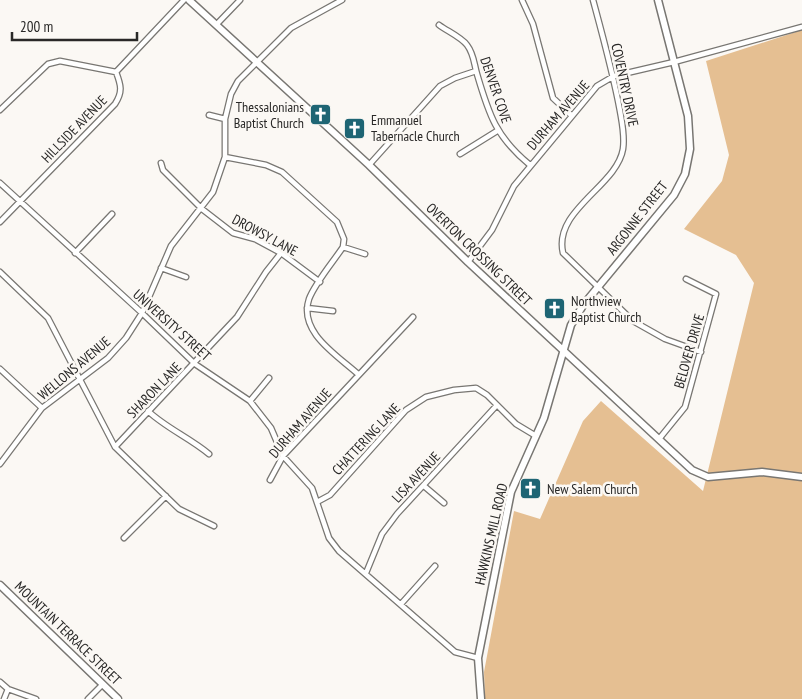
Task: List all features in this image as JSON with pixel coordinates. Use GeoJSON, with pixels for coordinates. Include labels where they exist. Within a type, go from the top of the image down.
{"type":"FeatureCollection","features":[{"type":"Feature","properties":{"kind":"street"},"geometry":{"type":"LineString","coordinates":[[0,110],[48,64],[60,61],[116,72],[184,0]]}},
{"type":"Feature","properties":{"kind":"street","name":"OVERTON CROSSING STREET"},"geometry":{"type":"LineString","coordinates":[[189,0],[369,165],[468,262],[692,470],[708,477],[762,472],[802,477]]}},
{"type":"Feature","properties":{"kind":"street"},"geometry":{"type":"LineString","coordinates":[[216,25],[240,0]]}},
{"type":"Feature","properties":{"kind":"street","name":"WELLONS AVENUE"},"geometry":{"type":"LineString","coordinates":[[0,464],[42,408],[108,358],[126,338],[142,313],[170,246],[202,209],[213,192],[225,157],[225,119],[231,94],[238,81],[291,28],[342,0]]}},
{"type":"Feature","properties":{"kind":"street"},"geometry":{"type":"LineString","coordinates":[[522,0],[533,24],[553,98],[571,115]]}},
{"type":"Feature","properties":{"kind":"street","name":"COVENTRY DRIVE"},"geometry":{"type":"LineString","coordinates":[[593,0],[614,76],[624,137],[623,151],[616,166],[567,224],[560,240],[563,253],[633,321],[665,339],[701,352]]}},
{"type":"Feature","properties":{"kind":"street","name":"ARGONNE STREET"},"geometry":{"type":"LineString","coordinates":[[564,352],[571,325],[584,304],[674,195],[685,174],[690,149],[688,116],[658,0]]}},
{"type":"Feature","properties":{"kind":"street","name":"DENVER COVE"},"geometry":{"type":"LineString","coordinates":[[439,25],[466,44],[473,55],[476,71],[497,131],[512,150],[530,165]]}},
{"type":"Feature","properties":{"kind":"street","name":"DURHAM AVENUE"},"geometry":{"type":"LineString","coordinates":[[468,262],[492,230],[514,186],[597,86],[614,76],[674,62],[802,27]]}},
{"type":"Feature","properties":{"kind":"street"},"geometry":{"type":"LineString","coordinates":[[369,165],[440,86],[455,78],[476,71]]}},
{"type":"Feature","properties":{"kind":"street","name":"HILLSIDE AVENUE"},"geometry":{"type":"LineString","coordinates":[[0,222],[115,104],[120,96],[121,87],[116,72]]}},
{"type":"Feature","properties":{"kind":"street"},"geometry":{"type":"LineString","coordinates":[[209,114],[225,119]]}},
{"type":"Feature","properties":{"kind":"street"},"geometry":{"type":"LineString","coordinates":[[460,154],[497,131]]}},
{"type":"Feature","properties":{"kind":"street"},"geometry":{"type":"LineString","coordinates":[[225,157],[266,165],[282,172],[337,222],[344,239],[343,247],[310,297],[307,308],[310,326],[318,338],[358,374]]}},
{"type":"Feature","properties":{"kind":"street","name":"DROWSY LANE"},"geometry":{"type":"LineString","coordinates":[[161,163],[163,170],[202,209],[234,233],[255,239],[281,253],[320,282]]}},
{"type":"Feature","properties":{"kind":"street","name":"UNIVERSITY STREET"},"geometry":{"type":"LineString","coordinates":[[0,183],[195,364],[250,401],[271,428],[283,456],[312,488],[329,538],[340,552],[455,652],[478,658]]}},
{"type":"Feature","properties":{"kind":"street"},"geometry":{"type":"LineString","coordinates":[[76,253],[112,214]]}},
{"type":"Feature","properties":{"kind":"street"},"geometry":{"type":"LineString","coordinates":[[343,247],[365,254]]}},
{"type":"Feature","properties":{"kind":"street","name":"SHARON LANE"},"geometry":{"type":"LineString","coordinates":[[115,446],[195,364],[237,317],[266,272],[281,253]]}},
{"type":"Feature","properties":{"kind":"street"},"geometry":{"type":"LineString","coordinates":[[161,268],[186,277]]}},
{"type":"Feature","properties":{"kind":"street"},"geometry":{"type":"LineString","coordinates":[[0,272],[48,318],[115,446],[180,509],[214,526]]}},
{"type":"Feature","properties":{"kind":"street","name":"BELOVER DRIVE"},"geometry":{"type":"LineString","coordinates":[[659,439],[685,406],[716,294],[686,279]]}},
{"type":"Feature","properties":{"kind":"street"},"geometry":{"type":"LineString","coordinates":[[307,308],[333,311]]}},
{"type":"Feature","properties":{"kind":"street","name":"DURHAM AVENUE"},"geometry":{"type":"LineString","coordinates":[[270,480],[283,456],[412,317]]}},
{"type":"Feature","properties":{"kind":"street","name":"HAWKINS MILL ROAD"},"geometry":{"type":"LineString","coordinates":[[481,699],[478,658],[511,492],[544,418],[564,352]]}},
{"type":"Feature","properties":{"kind":"street"},"geometry":{"type":"LineString","coordinates":[[0,369],[42,408]]}},
{"type":"Feature","properties":{"kind":"street"},"geometry":{"type":"LineString","coordinates":[[250,401],[269,378]]}},
{"type":"Feature","properties":{"kind":"street","name":"CHATTERING LANE"},"geometry":{"type":"LineString","coordinates":[[317,502],[330,495],[406,410],[426,397],[454,390],[476,388],[516,424],[536,436]]}},
{"type":"Feature","properties":{"kind":"street","name":"LISA AVENUE"},"geometry":{"type":"LineString","coordinates":[[366,573],[382,534],[397,514],[497,405]]}},
{"type":"Feature","properties":{"kind":"street"},"geometry":{"type":"LineString","coordinates":[[148,411],[157,420],[191,439],[209,454]]}},
{"type":"Feature","properties":{"kind":"street"},"geometry":{"type":"LineString","coordinates":[[424,486],[444,503]]}},
{"type":"Feature","properties":{"kind":"street"},"geometry":{"type":"LineString","coordinates":[[124,538],[166,496]]}},
{"type":"Feature","properties":{"kind":"street"},"geometry":{"type":"LineString","coordinates":[[401,604],[435,566]]}},
{"type":"Feature","properties":{"kind":"street","name":"MOUNTAIN TERRACE STREET"},"geometry":{"type":"LineString","coordinates":[[0,585],[118,699]]}},
{"type":"Feature","properties":{"kind":"street"},"geometry":{"type":"LineString","coordinates":[[0,682],[8,689],[36,699]]}},
{"type":"Feature","properties":{"kind":"street"},"geometry":{"type":"LineString","coordinates":[[88,699],[104,684]]}},
{"type":"Feature","properties":{"kind":"street"},"geometry":{"type":"LineString","coordinates":[[4,699],[8,689]]}},
{"type":"Feature","properties":{"kind":"shaded area"},"geometry":{"type":"Polygon","coordinates":[[[802,30],[802,699],[485,699],[484,672],[514,511],[540,519],[583,421],[601,401],[703,491],[754,283],[736,255],[684,229],[722,181],[729,155],[706,61],[802,30]]]}},
{"type":"Feature","properties":{"kind":"place","name":"Thessalonians Baptist Church"},"geometry":{"type":"Point","coordinates":[320,115]}},
{"type":"Feature","properties":{"kind":"place","name":"Emmanuel Tabernacle Church"},"geometry":{"type":"Point","coordinates":[355,128]}},
{"type":"Feature","properties":{"kind":"place","name":"Northview Baptist Church"},"geometry":{"type":"Point","coordinates":[555,309]}},
{"type":"Feature","properties":{"kind":"place","name":"New Salem Church"},"geometry":{"type":"Point","coordinates":[531,489]}}]}
